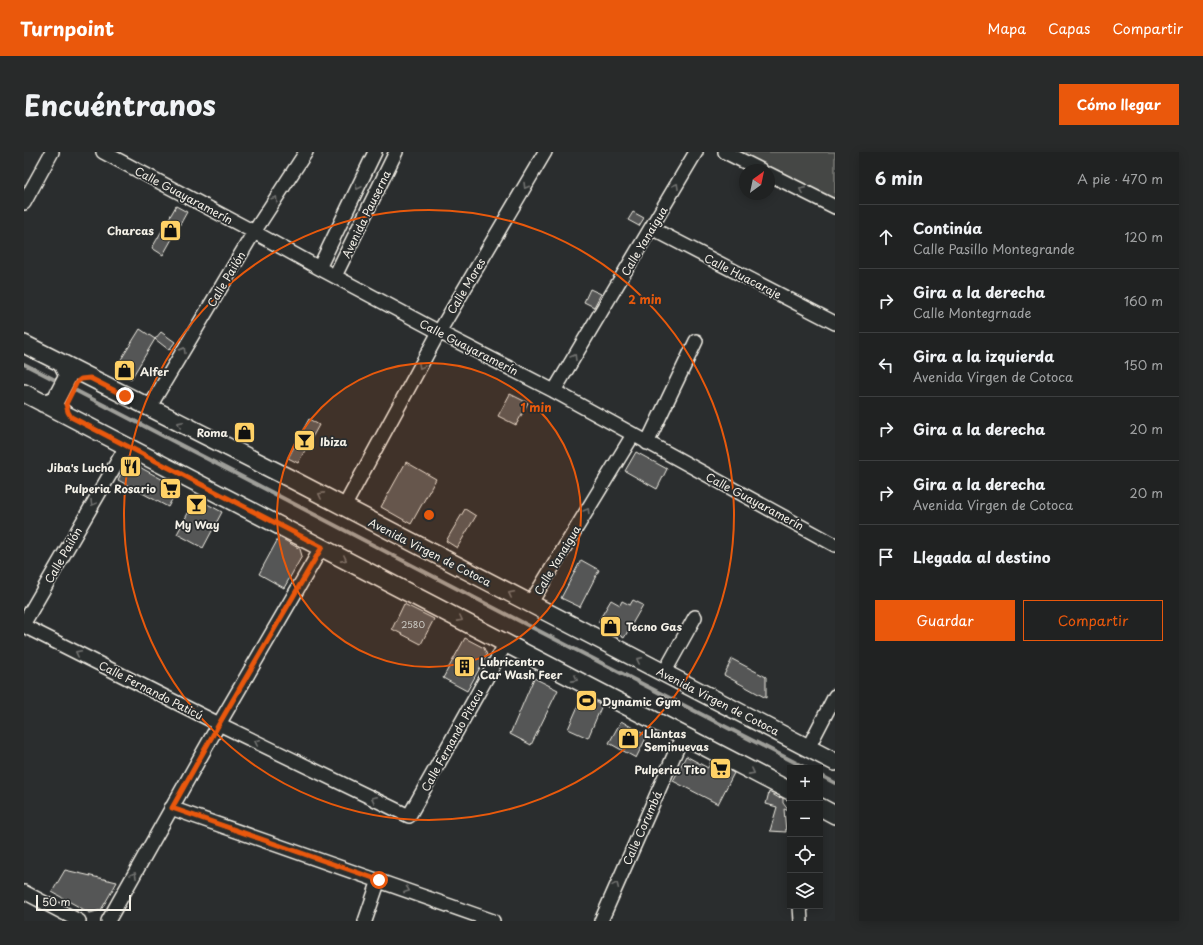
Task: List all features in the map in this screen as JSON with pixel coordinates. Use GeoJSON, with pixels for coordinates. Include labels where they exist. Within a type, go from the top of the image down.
{"type":"FeatureCollection","features":[{"type":"Feature","properties":{"kind":"main road","name":"Avenida Virgen de Cotoca"},"geometry":{"type":"LineString","coordinates":[[24,344],[74,376],[148,408],[344,507],[835,762]]}},
{"type":"Feature","properties":{"kind":"main road"},"geometry":{"type":"LineString","coordinates":[[59,406],[74,376]]}},
{"type":"Feature","properties":{"kind":"main road"},"geometry":{"type":"LineString","coordinates":[[24,393],[59,406],[127,445],[787,790]]}},
{"type":"Feature","properties":{"kind":"main road"},"geometry":{"type":"LineString","coordinates":[[823,809],[835,815]]}},
{"type":"Feature","properties":{"kind":"street"},"geometry":{"type":"LineString","coordinates":[[24,203],[52,152]]}},
{"type":"Feature","properties":{"kind":"street","name":"Calle Guayaramerín"},"geometry":{"type":"LineString","coordinates":[[103,152],[439,332],[554,391],[835,545]]}},
{"type":"Feature","properties":{"kind":"street","name":"Calle Pailón"},"geometry":{"type":"LineString","coordinates":[[148,408],[254,232],[306,152]]}},
{"type":"Feature","properties":{"kind":"street","name":"Avenida Pauserna"},"geometry":{"type":"LineString","coordinates":[[319,268],[375,152]]}},
{"type":"Feature","properties":{"kind":"street","name":"Avenida Pauserna"},"geometry":{"type":"LineString","coordinates":[[335,276],[396,152]]}},
{"type":"Feature","properties":{"kind":"street","name":"Calle Mores"},"geometry":{"type":"LineString","coordinates":[[344,507],[439,332],[545,152]]}},
{"type":"Feature","properties":{"kind":"street","name":"Calle Yanaigua"},"geometry":{"type":"LineString","coordinates":[[554,391],[696,152]]}},
{"type":"Feature","properties":{"kind":"street"},"geometry":{"type":"LineString","coordinates":[[725,152],[749,164]]}},
{"type":"Feature","properties":{"kind":"street"},"geometry":{"type":"LineString","coordinates":[[775,177],[835,207]]}},
{"type":"Feature","properties":{"kind":"street","name":"Calle Huacaraje"},"geometry":{"type":"LineString","coordinates":[[651,228],[835,323]]}},
{"type":"Feature","properties":{"kind":"street"},"geometry":{"type":"LineString","coordinates":[[647,443],[696,341]]}},
{"type":"Feature","properties":{"kind":"street","name":"Calle Yanaigua"},"geometry":{"type":"LineString","coordinates":[[530,604],[633,435]]}},
{"type":"Feature","properties":{"kind":"street","name":"Calle Pailón"},"geometry":{"type":"LineString","coordinates":[[24,624],[127,445]]}},
{"type":"Feature","properties":{"kind":"street"},"geometry":{"type":"LineString","coordinates":[[108,921],[219,724],[322,547]]}},
{"type":"Feature","properties":{"kind":"street"},"geometry":{"type":"LineString","coordinates":[[664,674],[695,617]]}},
{"type":"Feature","properties":{"kind":"street","name":"Calle Fernando Paticú"},"geometry":{"type":"LineString","coordinates":[[24,624],[219,724],[409,816]]}},
{"type":"Feature","properties":{"kind":"street","name":"Calle Fernando Pitacu"},"geometry":{"type":"LineString","coordinates":[[409,816],[506,643]]}},
{"type":"Feature","properties":{"kind":"street"},"geometry":{"type":"LineString","coordinates":[[808,748],[835,696]]}},
{"type":"Feature","properties":{"kind":"street","name":"Calle Corumbá"},"geometry":{"type":"LineString","coordinates":[[601,921],[683,735]]}},
{"type":"Feature","properties":{"kind":"street"},"geometry":{"type":"LineString","coordinates":[[172,808],[493,921]]}},
{"type":"Feature","properties":{"kind":"street"},"geometry":{"type":"LineString","coordinates":[[365,921],[379,880]]}},
{"type":"Feature","properties":{"kind":"street"},"geometry":{"type":"LineString","coordinates":[[24,892],[79,921]]}},
{"type":"Feature","properties":{"kind":"street"},"geometry":{"type":"LineString","coordinates":[[800,909],[801,921]]}},
{"type":"Feature","properties":{"kind":"shaded area"},"geometry":{"type":"Polygon","coordinates":[[[739,152],[835,152],[835,199],[775,170],[775,164],[764,164],[739,152]]]}},
{"type":"Feature","properties":{"kind":"building","name":"Charcas"},"geometry":{"type":"Polygon","coordinates":[[[176,206],[187,212],[163,255],[152,248],[176,206]]]}},
{"type":"Feature","properties":{"kind":"building"},"geometry":{"type":"Polygon","coordinates":[[[633,212],[644,218],[639,226],[628,220],[633,212]]]}},
{"type":"Feature","properties":{"kind":"building"},"geometry":{"type":"Polygon","coordinates":[[[590,289],[601,294],[594,307],[584,302],[590,289]]]}},
{"type":"Feature","properties":{"kind":"building"},"geometry":{"type":"Polygon","coordinates":[[[140,329],[155,339],[131,379],[115,369],[140,329]]]}},
{"type":"Feature","properties":{"kind":"building"},"geometry":{"type":"Polygon","coordinates":[[[161,332],[175,342],[169,350],[155,339],[161,332]]]}},
{"type":"Feature","properties":{"kind":"building"},"geometry":{"type":"Polygon","coordinates":[[[510,394],[528,403],[516,425],[498,416],[510,394]]]}},
{"type":"Feature","properties":{"kind":"building","name":"Ibiza"},"geometry":{"type":"Polygon","coordinates":[[[309,419],[319,425],[298,463],[288,458],[309,419]]]}},
{"type":"Feature","properties":{"kind":"building"},"geometry":{"type":"Polygon","coordinates":[[[636,452],[667,469],[657,489],[625,471],[636,452]]]}},
{"type":"Feature","properties":{"kind":"building"},"geometry":{"type":"Polygon","coordinates":[[[406,462],[436,479],[411,524],[381,507],[406,462]]]}},
{"type":"Feature","properties":{"kind":"building"},"geometry":{"type":"Polygon","coordinates":[[[134,464],[178,488],[168,507],[118,480],[124,467],[134,464]]]}},
{"type":"Feature","properties":{"kind":"building"},"geometry":{"type":"Polygon","coordinates":[[[196,498],[222,512],[203,548],[177,534],[196,498]]]}},
{"type":"Feature","properties":{"kind":"building"},"geometry":{"type":"Polygon","coordinates":[[[465,509],[476,516],[457,548],[446,541],[465,509]]]}},
{"type":"Feature","properties":{"kind":"building"},"geometry":{"type":"Polygon","coordinates":[[[279,537],[300,549],[302,556],[284,588],[259,574],[279,537]]]}},
{"type":"Feature","properties":{"kind":"building"},"geometry":{"type":"Polygon","coordinates":[[[581,560],[599,570],[580,607],[561,598],[581,560]]]}},
{"type":"Feature","properties":{"kind":"building"},"geometry":{"type":"Polygon","coordinates":[[[611,600],[620,605],[622,601],[630,605],[633,600],[643,605],[624,638],[598,622],[611,600]]]}},
{"type":"Feature","properties":{"kind":"building"},"geometry":{"type":"Polygon","coordinates":[[[404,604],[434,619],[421,644],[392,629],[404,604]]]}},
{"type":"Feature","properties":{"kind":"building","name":"Lubricentro Car Wash Feer"},"geometry":{"type":"Polygon","coordinates":[[[465,638],[484,648],[487,655],[467,691],[443,678],[465,638]]]}},
{"type":"Feature","properties":{"kind":"building"},"geometry":{"type":"Polygon","coordinates":[[[732,659],[766,677],[766,698],[724,675],[732,659]]]}},
{"type":"Feature","properties":{"kind":"building"},"geometry":{"type":"Polygon","coordinates":[[[534,678],[558,690],[531,745],[510,734],[534,678]]]}},
{"type":"Feature","properties":{"kind":"building"},"geometry":{"type":"Polygon","coordinates":[[[582,697],[602,705],[588,738],[568,729],[582,697]]]}},
{"type":"Feature","properties":{"kind":"building","name":"Llantas Seminuevas"},"geometry":{"type":"Polygon","coordinates":[[[621,721],[647,736],[636,758],[609,743],[621,721]]]}},
{"type":"Feature","properties":{"kind":"building"},"geometry":{"type":"Polygon","coordinates":[[[686,756],[708,768],[711,761],[734,773],[718,804],[673,781],[686,756]]]}},
{"type":"Feature","properties":{"kind":"building"},"geometry":{"type":"Polygon","coordinates":[[[769,792],[779,798],[783,798],[783,803],[787,808],[787,810],[784,809],[786,832],[770,831],[777,807],[766,804],[769,792]]]}},
{"type":"Feature","properties":{"kind":"building"},"geometry":{"type":"Polygon","coordinates":[[[65,870],[117,882],[101,910],[90,913],[52,892],[65,870]]]}},
{"type":"Feature","properties":{"kind":"waterway"},"geometry":{"type":"LineString","coordinates":[[24,364],[61,383]]}},
{"type":"Feature","properties":{"kind":"waterway"},"geometry":{"type":"LineString","coordinates":[[67,386],[800,765]]}},
{"type":"Feature","properties":{"kind":"waterway"},"geometry":{"type":"LineString","coordinates":[[823,777],[835,783]]}},
{"type":"Feature","properties":{"kind":"place","name":"Charcas"},"geometry":{"type":"Point","coordinates":[170,230]}},
{"type":"Feature","properties":{"kind":"place","name":"Alfer"},"geometry":{"type":"Point","coordinates":[124,371]}},
{"type":"Feature","properties":{"kind":"place","name":"Roma"},"geometry":{"type":"Point","coordinates":[244,432]}},
{"type":"Feature","properties":{"kind":"place","name":"Ibiza"},"geometry":{"type":"Point","coordinates":[304,441]}},
{"type":"Feature","properties":{"kind":"place","name":"Jiba's Lucho"},"geometry":{"type":"Point","coordinates":[130,467]}},
{"type":"Feature","properties":{"kind":"place","name":"Pulperia Rosario"},"geometry":{"type":"Point","coordinates":[171,488]}},
{"type":"Feature","properties":{"kind":"place","name":"My Way"},"geometry":{"type":"Point","coordinates":[197,504]}},
{"type":"Feature","properties":{"kind":"place","name":"Tecno Gas"},"geometry":{"type":"Point","coordinates":[610,626]}},
{"type":"Feature","properties":{"kind":"place","name":"Lubricentro Car Wash Feer"},"geometry":{"type":"Point","coordinates":[465,667]}},
{"type":"Feature","properties":{"kind":"place","name":"Dynamic Gym"},"geometry":{"type":"Point","coordinates":[586,701]}},
{"type":"Feature","properties":{"kind":"place","name":"Llantas Seminuevas"},"geometry":{"type":"Point","coordinates":[628,739]}},
{"type":"Feature","properties":{"kind":"place","name":"Pulperia Tito"},"geometry":{"type":"Point","coordinates":[721,769]}},
{"type":"Feature","properties":{"kind":"route"},"geometry":{"type":"LineString","coordinates":[[125,396],[90,378],[84,378],[77,382],[66,404],[66,408],[71,417],[322,547],[172,808],[379,880]]}}]}
